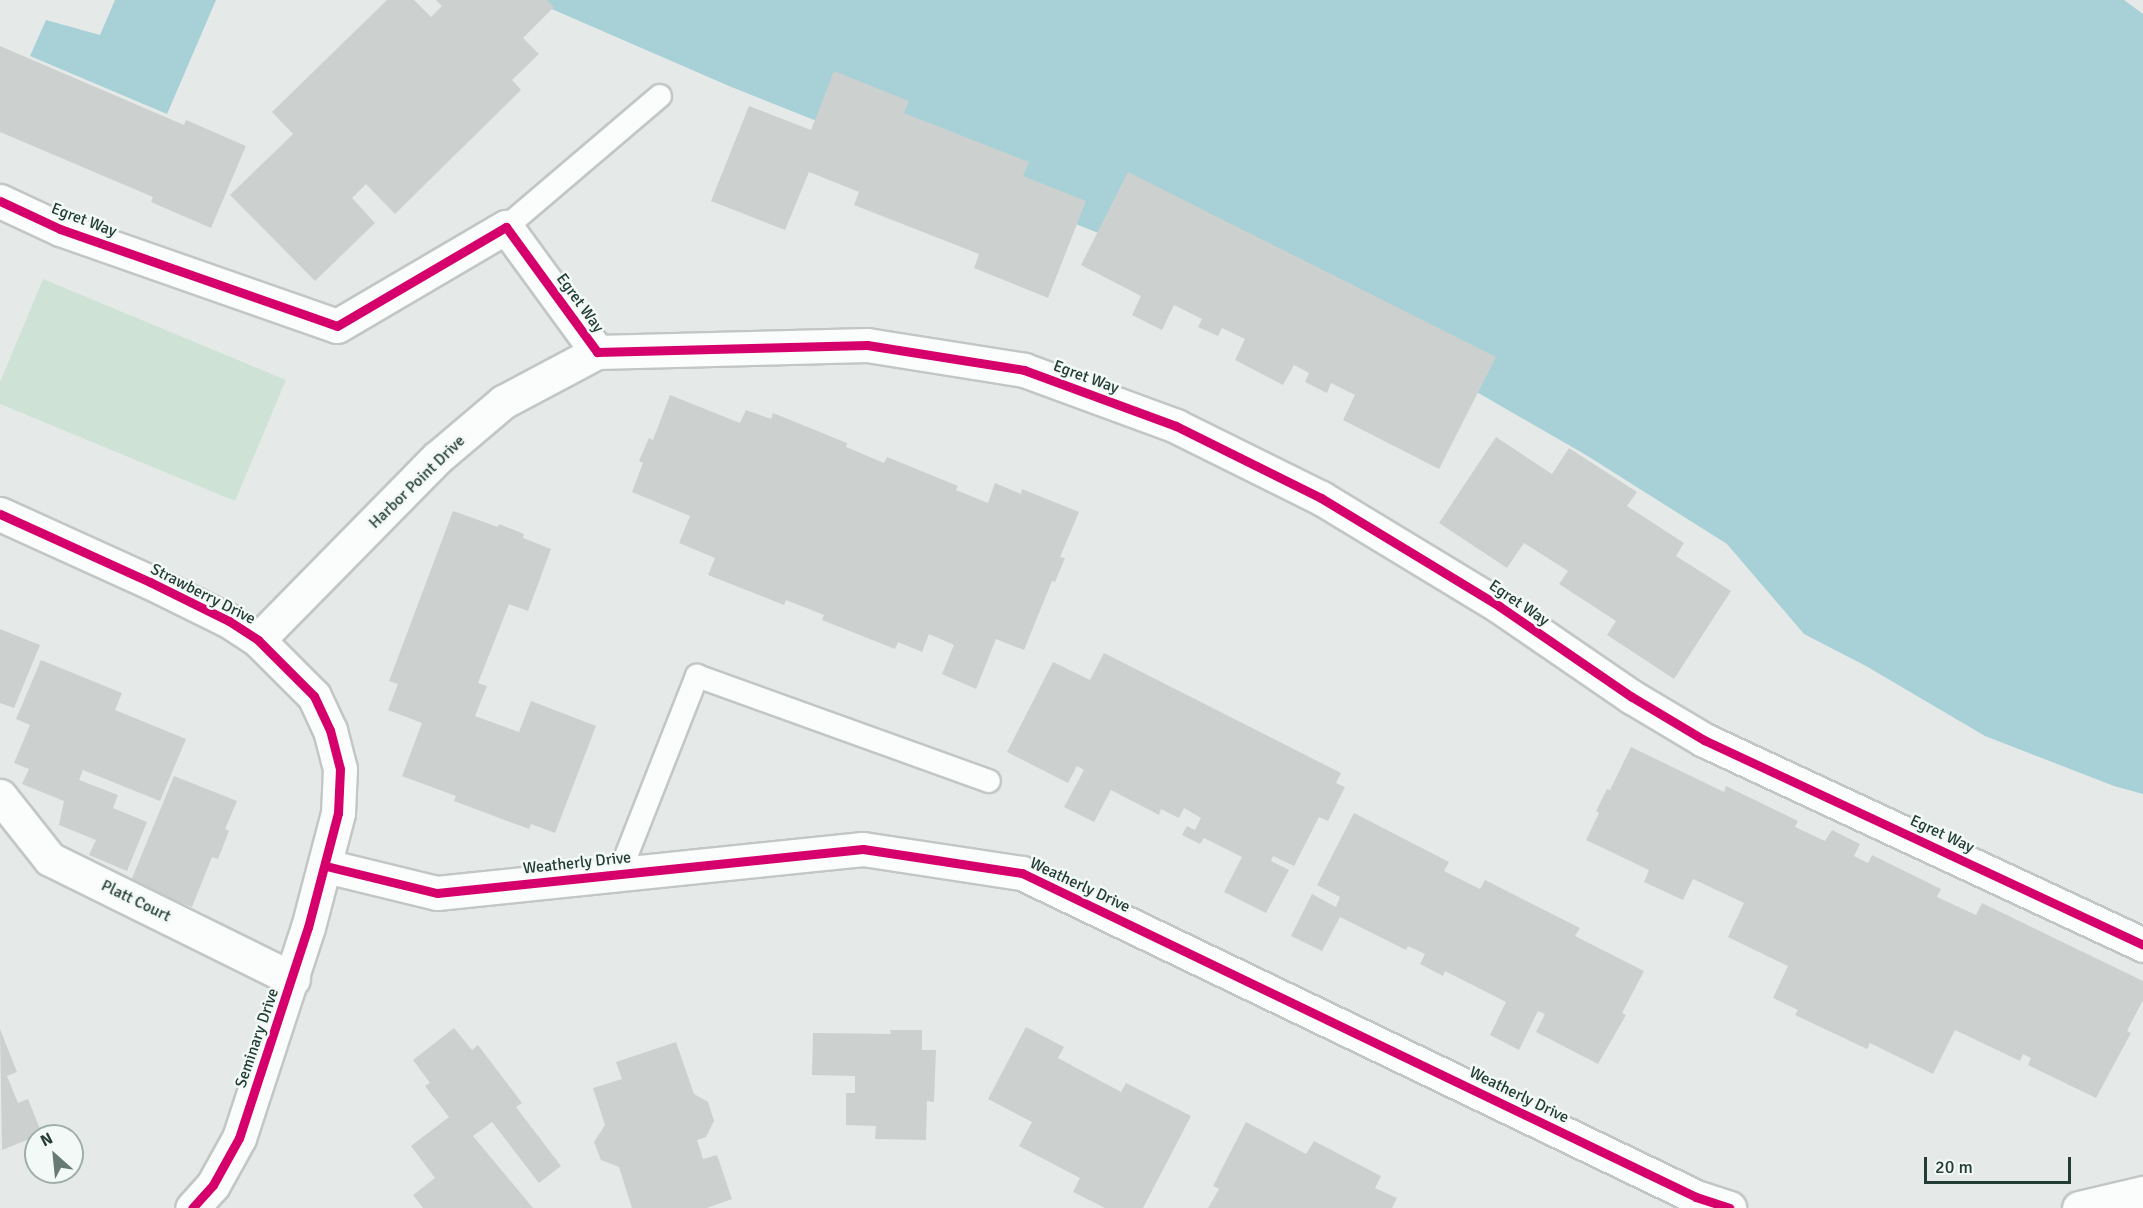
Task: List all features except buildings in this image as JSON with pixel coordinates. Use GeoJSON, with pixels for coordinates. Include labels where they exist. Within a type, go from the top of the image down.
{"type":"FeatureCollection","features":[{"type":"Feature","properties":{"kind":"street","name":"Egret Way"},"geometry":{"type":"LineString","coordinates":[[0,201],[60,229],[337,326],[506,227],[597,352],[867,345],[1024,370],[1176,426],[1321,498],[1499,606],[1632,698],[1704,740],[2143,945]]}},
{"type":"Feature","properties":{"kind":"street","name":"Harbor Point Drive"},"geometry":{"type":"LineString","coordinates":[[258,640],[437,458],[503,402],[597,352]]}},
{"type":"Feature","properties":{"kind":"street","name":"Strawberry Drive"},"geometry":{"type":"LineString","coordinates":[[0,514],[150,582],[229,621],[258,640],[291,670],[314,696],[330,730],[340,769],[338,813],[326,866]]}},
{"type":"Feature","properties":{"kind":"street","name":"Platt Court"},"geometry":{"type":"LineString","coordinates":[[0,796],[50,859],[293,979]]}},
{"type":"Feature","properties":{"kind":"street","name":"Weatherly Drive"},"geometry":{"type":"LineString","coordinates":[[326,866],[437,893],[863,849],[1022,873],[1696,1197],[1729,1208]]}},
{"type":"Feature","properties":{"kind":"street","name":"Seminary Drive"},"geometry":{"type":"LineString","coordinates":[[192,1208],[213,1185],[239,1138],[293,979],[326,866]]}},
{"type":"Feature","properties":{"kind":"street"},"geometry":{"type":"LineString","coordinates":[[2079,1208],[2143,1193]]}},
{"type":"Feature","properties":{"kind":"lane"},"geometry":{"type":"LineString","coordinates":[[506,227],[660,96]]}},
{"type":"Feature","properties":{"kind":"lane"},"geometry":{"type":"LineString","coordinates":[[619,874],[697,676],[989,781]]}},
{"type":"Feature","properties":{"kind":"green space"},"geometry":{"type":"Polygon","coordinates":[[[43,279],[286,380],[235,501],[0,404],[0,382],[43,279]]]}},
{"type":"Feature","properties":{"kind":"water"},"geometry":{"type":"Polygon","coordinates":[[[115,0],[216,0],[167,114],[30,56],[46,20],[100,35],[115,0]]]}},
{"type":"Feature","properties":{"kind":"water"},"geometry":{"type":"Polygon","coordinates":[[[531,0],[2124,0],[2143,14],[2143,794],[2114,786],[1985,736],[1866,666],[1804,634],[1727,544],[1586,455],[1430,365],[729,86],[531,0]]]}},
{"type":"Feature","properties":{"kind":"cycle path"},"geometry":{"type":"LineString","coordinates":[[0,201],[60,229],[337,326],[506,227],[597,352],[867,345],[1024,370],[1176,426],[1321,498],[1499,606],[1632,697],[1704,740],[2143,945]]}},
{"type":"Feature","properties":{"kind":"cycle path"},"geometry":{"type":"LineString","coordinates":[[0,514],[150,582],[229,621],[258,640],[314,696],[330,730],[340,769],[338,813],[308,927],[239,1138],[213,1185],[192,1208]]}},
{"type":"Feature","properties":{"kind":"cycle path"},"geometry":{"type":"LineString","coordinates":[[326,866],[437,893],[863,849],[1022,873],[1696,1197],[1729,1208]]}}]}
